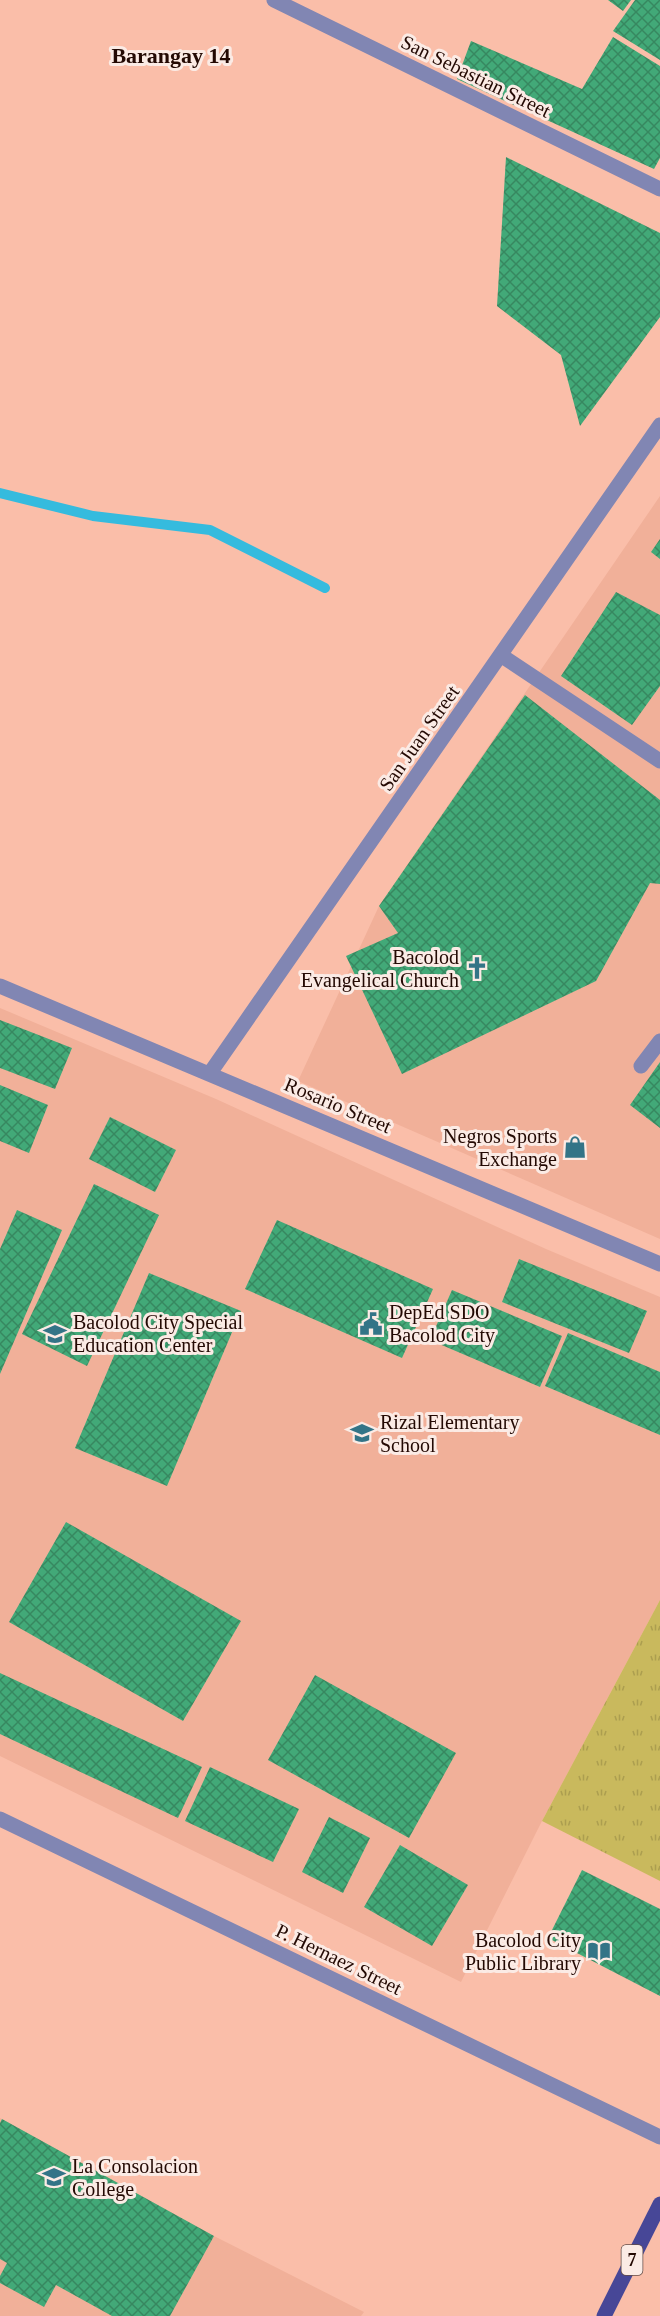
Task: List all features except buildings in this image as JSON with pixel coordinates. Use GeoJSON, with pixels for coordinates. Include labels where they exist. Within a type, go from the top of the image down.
{"type":"FeatureCollection","features":[{"type":"Feature","properties":{"kind":"main road","name":"7"},"geometry":{"type":"LineString","coordinates":[[604,2316],[660,2205]]}},
{"type":"Feature","properties":{"kind":"street","name":"San Sebastian Street"},"geometry":{"type":"LineString","coordinates":[[274,0],[660,189]]}},
{"type":"Feature","properties":{"kind":"street","name":"San Juan Street"},"geometry":{"type":"LineString","coordinates":[[210,1074],[660,425]]}},
{"type":"Feature","properties":{"kind":"street"},"geometry":{"type":"LineString","coordinates":[[502,656],[660,761]]}},
{"type":"Feature","properties":{"kind":"street","name":"Rosario Street"},"geometry":{"type":"LineString","coordinates":[[0,986],[660,1264]]}},
{"type":"Feature","properties":{"kind":"street"},"geometry":{"type":"LineString","coordinates":[[641,1066],[660,1041]]}},
{"type":"Feature","properties":{"kind":"street","name":"P. Hernaez Street"},"geometry":{"type":"LineString","coordinates":[[0,1819],[660,2137]]}},
{"type":"Feature","properties":{"kind":"shaded area"},"geometry":{"type":"Polygon","coordinates":[[[660,496],[660,1239],[298,1081],[379,906],[660,496]]]}},
{"type":"Feature","properties":{"kind":"shaded area","name":"Rizal Elementary School"},"geometry":{"type":"Polygon","coordinates":[[[0,1008],[216,1099],[546,1249],[660,1297],[660,1600],[542,1821],[461,1982],[0,1756],[0,1008]]]}},
{"type":"Feature","properties":{"kind":"shaded area","name":"La Consolacion College"},"geometry":{"type":"Polygon","coordinates":[[[0,2118],[214,2236],[364,2312],[361,2316],[0,2316],[0,2118]]]}},
{"type":"Feature","properties":{"kind":"green space"},"geometry":{"type":"Polygon","coordinates":[[[660,1600],[660,1881],[542,1821],[660,1600]]]}},
{"type":"Feature","properties":{"kind":"waterway"},"geometry":{"type":"LineString","coordinates":[[0,493],[93,516],[210,530],[325,588]]}},
{"type":"Feature","properties":{"kind":"place","name":"Bacolod Evangelical Church"},"geometry":{"type":"Point","coordinates":[477,968]}},
{"type":"Feature","properties":{"kind":"place","name":"Negros Sports Exchange"},"geometry":{"type":"Point","coordinates":[575,1147]}},
{"type":"Feature","properties":{"kind":"place","name":"DepEd SDO Bacolod City"},"geometry":{"type":"Point","coordinates":[371,1324]}},
{"type":"Feature","properties":{"kind":"place","name":"Bacolod City Special Education Center"},"geometry":{"type":"Point","coordinates":[55,1334]}},
{"type":"Feature","properties":{"kind":"place","name":"Rizal Elementary School"},"geometry":{"type":"Point","coordinates":[362,1433]}},
{"type":"Feature","properties":{"kind":"place","name":"Bacolod City Public Library"},"geometry":{"type":"Point","coordinates":[599,1951]}},
{"type":"Feature","properties":{"kind":"place","name":"La Consolacion College"},"geometry":{"type":"Point","coordinates":[54,2177]}},
{"type":"Feature","properties":{"kind":"district","name":"Barangay 14"},"geometry":{"type":"Point","coordinates":[171,55]}}]}
